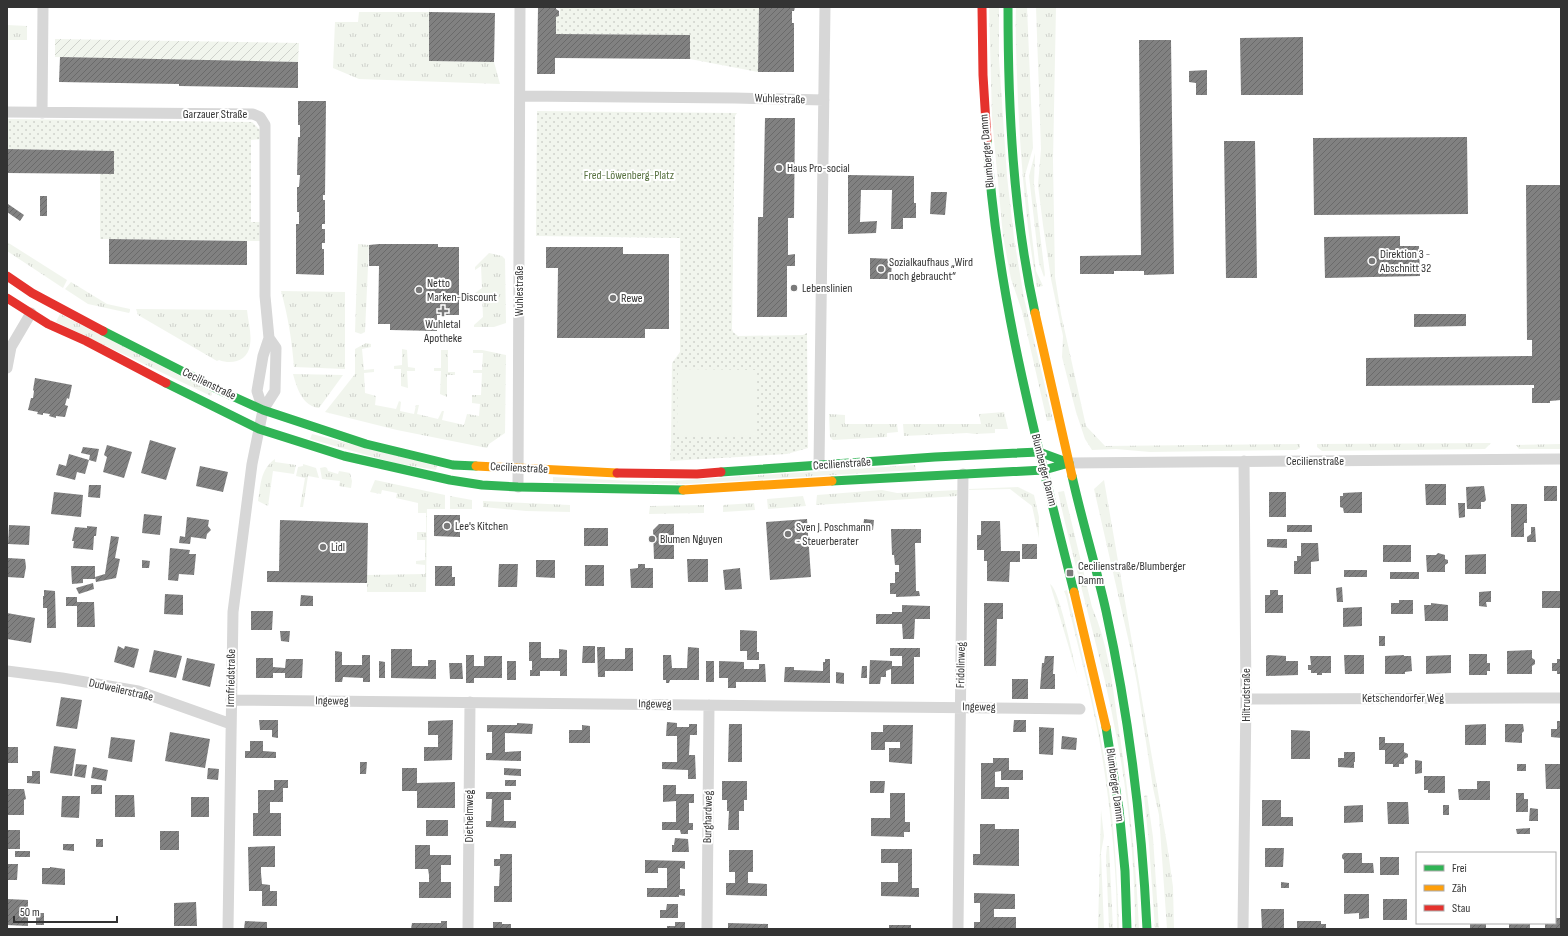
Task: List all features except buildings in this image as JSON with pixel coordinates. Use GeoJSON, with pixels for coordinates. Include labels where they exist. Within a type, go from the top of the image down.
{"type":"FeatureCollection","features":[{"type":"Feature","properties":{"kind":"street"},"geometry":{"type":"LineString","coordinates":[[42,113],[43,7]]}},
{"type":"Feature","properties":{"kind":"street","name":"Wuhlestraße"},"geometry":{"type":"LineString","coordinates":[[518,487],[520,7]]}},
{"type":"Feature","properties":{"kind":"street"},"geometry":{"type":"LineString","coordinates":[[820,465],[825,7]]}},
{"type":"Feature","properties":{"kind":"street","name":"Blumberger Damm"},"geometry":{"type":"LineString","coordinates":[[982,7],[984,119],[991,198],[1005,298],[1039,452],[1100,696],[1107,730],[1118,802],[1125,871],[1127,929]]}},
{"type":"Feature","properties":{"kind":"street","name":"Blumberger Damm"},"geometry":{"type":"LineString","coordinates":[[1008,7],[1007,39],[1013,147],[1017,200],[1024,256],[1035,314],[1069,463],[1096,567],[1121,688],[1137,797],[1144,864],[1147,929]]}},
{"type":"Feature","properties":{"kind":"street","name":"Wuhlestraße"},"geometry":{"type":"LineString","coordinates":[[520,96],[824,100]]}},
{"type":"Feature","properties":{"kind":"street","name":"Garzauer Straße"},"geometry":{"type":"LineString","coordinates":[[7,112],[253,114],[260,117],[265,125],[265,296],[269,338],[263,356],[257,391],[263,410]]}},
{"type":"Feature","properties":{"kind":"street","name":"Cecilienstraße"},"geometry":{"type":"LineString","coordinates":[[7,276],[32,293],[85,321],[221,391],[263,410],[366,444],[453,465],[611,473],[697,474],[1039,452],[1069,463]]}},
{"type":"Feature","properties":{"kind":"street","name":"Cecilienstraße"},"geometry":{"type":"LineString","coordinates":[[7,298],[48,324],[86,341],[155,378],[259,429],[344,456],[418,474],[474,484],[518,487],[691,490],[886,477],[1044,470],[1069,463],[1561,459]]}},
{"type":"Feature","properties":{"kind":"street"},"geometry":{"type":"LineString","coordinates":[[7,368],[11,347],[31,313]]}},
{"type":"Feature","properties":{"kind":"street","name":"Garzauer Straße"},"geometry":{"type":"LineString","coordinates":[[259,429],[263,410],[275,392],[276,348],[269,338]]}},
{"type":"Feature","properties":{"kind":"street","name":"Irmfriedstraße"},"geometry":{"type":"LineString","coordinates":[[228,929],[232,612],[252,464],[259,429]]}},
{"type":"Feature","properties":{"kind":"street","name":"Hiltrudstraße"},"geometry":{"type":"LineString","coordinates":[[1243,929],[1246,699],[1244,461]]}},
{"type":"Feature","properties":{"kind":"street","name":"Fridolinweg"},"geometry":{"type":"LineString","coordinates":[[958,929],[963,474]]}},
{"type":"Feature","properties":{"kind":"street","name":"Dudweilerstraße"},"geometry":{"type":"LineString","coordinates":[[7,671],[62,678],[138,691],[231,724]]}},
{"type":"Feature","properties":{"kind":"street","name":"Ketschendorfer Weg"},"geometry":{"type":"LineString","coordinates":[[1246,699],[1561,698]]}},
{"type":"Feature","properties":{"kind":"street","name":"Ingeweg"},"geometry":{"type":"LineString","coordinates":[[231,700],[1080,709]]}},
{"type":"Feature","properties":{"kind":"street","name":"Diethelmweg"},"geometry":{"type":"LineString","coordinates":[[468,929],[470,702]]}},
{"type":"Feature","properties":{"kind":"street","name":"Burghardweg"},"geometry":{"type":"LineString","coordinates":[[707,929],[710,705]]}},
{"type":"Feature","properties":{"kind":"green space"},"geometry":{"type":"Polygon","coordinates":[[[430,7],[429,61],[494,62],[500,84],[359,79],[333,68],[335,22],[358,22],[359,12],[429,12],[430,7]]]}},
{"type":"Feature","properties":{"kind":"green space"},"geometry":{"type":"Polygon","coordinates":[[[560,7],[759,7],[758,72],[690,59],[690,35],[556,34],[556,17],[560,14],[560,7]]]}},
{"type":"Feature","properties":{"kind":"green space"},"geometry":{"type":"Polygon","coordinates":[[[989,7],[999,7],[999,59],[1007,176],[1014,238],[1024,298],[1053,420],[1047,421],[1022,311],[1011,279],[1003,236],[992,118],[989,7]]]}},
{"type":"Feature","properties":{"kind":"green space"},"geometry":{"type":"Polygon","coordinates":[[[1016,7],[1027,7],[1033,148],[1025,175],[1036,271],[1043,286],[1037,287],[1024,194],[1018,102],[1016,7]]]}},
{"type":"Feature","properties":{"kind":"green space"},"geometry":{"type":"Polygon","coordinates":[[[1036,7],[1056,7],[1053,161],[1055,277],[1061,314],[1086,426],[1105,446],[1300,444],[1300,448],[1296,450],[1150,452],[1116,449],[1092,450],[1085,439],[1076,412],[1062,357],[1063,336],[1051,279],[1038,185],[1041,149],[1036,7]]]}},
{"type":"Feature","properties":{"kind":"green space"},"geometry":{"type":"Polygon","coordinates":[[[7,25],[27,26],[27,40],[7,40],[7,25]]]}},
{"type":"Feature","properties":{"kind":"green space"},"geometry":{"type":"Polygon","coordinates":[[[55,39],[299,43],[298,62],[55,57],[55,39]]]}},
{"type":"Feature","properties":{"kind":"green space","name":"Fred-Löwenberg-Platz"},"geometry":{"type":"Polygon","coordinates":[[[537,111],[737,113],[735,116],[732,329],[738,336],[803,335],[807,333],[808,448],[787,454],[670,461],[672,363],[680,352],[680,238],[536,236],[537,111]]]}},
{"type":"Feature","properties":{"kind":"green space"},"geometry":{"type":"Polygon","coordinates":[[[7,119],[252,122],[260,130],[262,139],[251,140],[251,222],[261,222],[261,241],[100,239],[100,174],[114,174],[114,151],[7,149],[7,119]]]}},
{"type":"Feature","properties":{"kind":"green space"},"geometry":{"type":"Polygon","coordinates":[[[1035,153],[1034,184],[1045,275],[1044,277],[1039,263],[1029,176],[1035,153]]]}},
{"type":"Feature","properties":{"kind":"green space"},"geometry":{"type":"Polygon","coordinates":[[[7,242],[67,280],[63,288],[7,251],[7,242]]]}},
{"type":"Feature","properties":{"kind":"green space"},"geometry":{"type":"Polygon","coordinates":[[[358,244],[369,245],[365,332],[361,334],[355,332],[358,244]]]}},
{"type":"Feature","properties":{"kind":"green space"},"geometry":{"type":"Polygon","coordinates":[[[489,253],[502,256],[505,259],[506,323],[494,327],[474,327],[474,325],[483,317],[482,293],[474,297],[475,293],[482,288],[481,266],[475,270],[475,267],[489,253]]]}},
{"type":"Feature","properties":{"kind":"green space"},"geometry":{"type":"Polygon","coordinates":[[[71,282],[107,304],[130,309],[129,313],[88,304],[65,289],[71,282]]]}},
{"type":"Feature","properties":{"kind":"green space"},"geometry":{"type":"Polygon","coordinates":[[[281,291],[345,292],[345,369],[294,367],[286,310],[281,291]]]}},
{"type":"Feature","properties":{"kind":"green space"},"geometry":{"type":"Polygon","coordinates":[[[136,309],[247,310],[251,336],[249,350],[243,358],[234,362],[217,361],[138,315],[136,309]]]}},
{"type":"Feature","properties":{"kind":"green space"},"geometry":{"type":"Polygon","coordinates":[[[60,314],[212,392],[211,396],[56,322],[60,314]]]}},
{"type":"Feature","properties":{"kind":"green space"},"geometry":{"type":"Polygon","coordinates":[[[366,343],[371,344],[371,347],[362,349],[364,370],[374,369],[374,372],[364,373],[365,393],[376,396],[375,405],[396,409],[399,401],[401,402],[400,411],[414,414],[416,405],[419,405],[417,414],[438,419],[442,411],[444,411],[442,420],[464,425],[467,414],[479,416],[480,404],[472,403],[472,395],[481,395],[482,373],[473,373],[473,370],[482,370],[483,353],[473,353],[473,350],[482,350],[506,355],[505,433],[489,444],[487,448],[397,430],[325,412],[355,374],[355,349],[366,343]]]}},
{"type":"Feature","properties":{"kind":"green space"},"geometry":{"type":"Polygon","coordinates":[[[402,349],[407,350],[408,367],[415,368],[415,371],[407,371],[408,388],[401,386],[401,369],[394,369],[394,366],[402,365],[402,349]]]}},
{"type":"Feature","properties":{"kind":"green space"},"geometry":{"type":"Polygon","coordinates":[[[441,350],[448,350],[448,372],[455,372],[455,375],[447,375],[447,397],[440,394],[441,371],[434,371],[434,368],[441,368],[441,350]]]}},
{"type":"Feature","properties":{"kind":"green space"},"geometry":{"type":"Polygon","coordinates":[[[678,369],[757,370],[756,436],[677,435],[678,369]]]}},
{"type":"Feature","properties":{"kind":"green space"},"geometry":{"type":"Polygon","coordinates":[[[293,374],[343,375],[319,408],[313,407],[304,400],[301,396],[293,374]]]}},
{"type":"Feature","properties":{"kind":"green space"},"geometry":{"type":"Polygon","coordinates":[[[1004,412],[1008,429],[995,429],[995,433],[904,436],[903,424],[981,424],[979,414],[1004,412]]]}},
{"type":"Feature","properties":{"kind":"green space"},"geometry":{"type":"Polygon","coordinates":[[[829,414],[845,415],[845,424],[897,424],[898,432],[887,433],[887,437],[833,440],[830,437],[829,414]]]}},
{"type":"Feature","properties":{"kind":"green space"},"geometry":{"type":"Polygon","coordinates":[[[312,434],[437,466],[436,470],[395,463],[310,439],[312,434]]]}},
{"type":"Feature","properties":{"kind":"green space"},"geometry":{"type":"Polygon","coordinates":[[[1491,443],[1485,449],[1322,451],[1317,447],[1317,444],[1491,443]]]}},
{"type":"Feature","properties":{"kind":"green space"},"geometry":{"type":"Polygon","coordinates":[[[1561,444],[1561,449],[1519,449],[1516,445],[1561,444]]]}},
{"type":"Feature","properties":{"kind":"green space"},"geometry":{"type":"Polygon","coordinates":[[[275,459],[275,462],[296,465],[294,474],[273,471],[268,506],[258,501],[262,478],[266,468],[275,459]]]}},
{"type":"Feature","properties":{"kind":"green space"},"geometry":{"type":"Polygon","coordinates":[[[303,464],[316,468],[319,478],[308,476],[303,507],[300,507],[305,478],[296,476],[298,467],[303,466],[303,464]]]}},
{"type":"Feature","properties":{"kind":"green space"},"geometry":{"type":"Polygon","coordinates":[[[915,465],[916,470],[686,484],[553,482],[553,477],[632,481],[671,481],[915,465]]]}},
{"type":"Feature","properties":{"kind":"green space"},"geometry":{"type":"Polygon","coordinates":[[[325,467],[328,471],[338,474],[339,471],[350,473],[352,481],[351,488],[339,486],[340,481],[322,479],[320,468],[325,467]]]}},
{"type":"Feature","properties":{"kind":"green space"},"geometry":{"type":"Polygon","coordinates":[[[375,480],[445,495],[445,509],[427,509],[426,592],[367,592],[367,575],[425,574],[425,565],[416,564],[416,561],[425,560],[425,540],[417,540],[417,532],[426,532],[426,513],[418,513],[418,503],[396,498],[397,493],[382,490],[381,494],[370,492],[375,480]]]}},
{"type":"Feature","properties":{"kind":"green space"},"geometry":{"type":"Polygon","coordinates":[[[1104,480],[1167,844],[1173,887],[1174,929],[1167,929],[1159,815],[1153,788],[1137,683],[1094,489],[1104,480]]]}},
{"type":"Feature","properties":{"kind":"green space"},"geometry":{"type":"Polygon","coordinates":[[[1018,487],[1034,495],[1039,517],[1039,538],[1032,506],[1010,489],[969,490],[1018,487]]]}},
{"type":"Feature","properties":{"kind":"green space"},"geometry":{"type":"Polygon","coordinates":[[[882,490],[897,493],[958,490],[957,496],[816,505],[817,495],[882,490]]]}},
{"type":"Feature","properties":{"kind":"green space"},"geometry":{"type":"Polygon","coordinates":[[[1064,491],[1092,607],[1102,633],[1111,675],[1131,823],[1139,929],[1135,929],[1134,882],[1125,786],[1104,677],[1058,492],[1064,491]]]}},
{"type":"Feature","properties":{"kind":"green space"},"geometry":{"type":"Polygon","coordinates":[[[450,496],[472,500],[472,509],[450,509],[450,496]]]}},
{"type":"Feature","properties":{"kind":"green space"},"geometry":{"type":"Polygon","coordinates":[[[803,496],[806,506],[768,509],[767,499],[803,496]]]}},
{"type":"Feature","properties":{"kind":"green space"},"geometry":{"type":"Polygon","coordinates":[[[483,501],[570,505],[570,512],[526,511],[483,507],[483,501]]]}},
{"type":"Feature","properties":{"kind":"green space"},"geometry":{"type":"Polygon","coordinates":[[[754,503],[755,510],[723,512],[723,505],[754,503]]]}},
{"type":"Feature","properties":{"kind":"green space"},"geometry":{"type":"Polygon","coordinates":[[[704,505],[704,513],[649,514],[650,506],[704,505]]]}},
{"type":"Feature","properties":{"kind":"green space"},"geometry":{"type":"Polygon","coordinates":[[[1050,584],[1054,589],[1062,612],[1078,678],[1050,584]]]}},
{"type":"Feature","properties":{"kind":"green space"},"geometry":{"type":"Polygon","coordinates":[[[1067,590],[1092,697],[1105,762],[1115,845],[1119,929],[1117,929],[1116,881],[1110,810],[1103,762],[1092,702],[1064,591],[1067,590]]]}},
{"type":"Feature","properties":{"kind":"green space"},"geometry":{"type":"Polygon","coordinates":[[[1147,795],[1153,837],[1159,929],[1155,929],[1144,796],[1147,795]]]}},
{"type":"Feature","properties":{"kind":"green space"},"geometry":{"type":"Polygon","coordinates":[[[1101,810],[1104,836],[1101,853],[1104,929],[1098,929],[1101,810]]]}},
{"type":"Feature","properties":{"kind":"green space"},"geometry":{"type":"Polygon","coordinates":[[[1107,846],[1109,846],[1113,929],[1109,929],[1106,856],[1107,846]]]}},
{"type":"Feature","properties":{"kind":"traffic: fast"},"geometry":{"type":"LineString","coordinates":[[1008,7],[1009,84],[1013,161],[1022,237],[1035,313]]}},
{"type":"Feature","properties":{"kind":"traffic: fast"},"geometry":{"type":"LineString","coordinates":[[987,140],[999,255],[1009,311],[1020,368],[1074,592]]}},
{"type":"Feature","properties":{"kind":"traffic: fast"},"geometry":{"type":"LineString","coordinates":[[103,331],[221,391],[263,410],[366,444],[453,465],[476,466]]}},
{"type":"Feature","properties":{"kind":"traffic: fast"},"geometry":{"type":"LineString","coordinates":[[166,383],[259,429],[344,456],[450,480],[482,485],[518,487],[683,490]]}},
{"type":"Feature","properties":{"kind":"traffic: fast"},"geometry":{"type":"LineString","coordinates":[[721,472],[935,457],[1039,452],[1069,463]]}},
{"type":"Feature","properties":{"kind":"traffic: fast"},"geometry":{"type":"LineString","coordinates":[[832,481],[1044,470],[1069,463]]}},
{"type":"Feature","properties":{"kind":"traffic: fast"},"geometry":{"type":"LineString","coordinates":[[1072,476],[1106,611],[1128,730],[1142,849],[1147,929]]}},
{"type":"Feature","properties":{"kind":"traffic: fast"},"geometry":{"type":"LineString","coordinates":[[1106,727],[1119,809],[1125,871],[1127,929]]}},
{"type":"Feature","properties":{"kind":"traffic: slow"},"geometry":{"type":"LineString","coordinates":[[1035,313],[1072,476]]}},
{"type":"Feature","properties":{"kind":"traffic: slow"},"geometry":{"type":"LineString","coordinates":[[476,466],[617,473]]}},
{"type":"Feature","properties":{"kind":"traffic: slow"},"geometry":{"type":"LineString","coordinates":[[683,490],[832,481]]}},
{"type":"Feature","properties":{"kind":"traffic: slow"},"geometry":{"type":"LineString","coordinates":[[1074,592],[1106,727]]}},
{"type":"Feature","properties":{"kind":"traffic: jam"},"geometry":{"type":"LineString","coordinates":[[982,7],[983,75],[987,140]]}},
{"type":"Feature","properties":{"kind":"traffic: jam"},"geometry":{"type":"LineString","coordinates":[[7,276],[32,293],[103,331]]}},
{"type":"Feature","properties":{"kind":"traffic: jam"},"geometry":{"type":"LineString","coordinates":[[7,298],[48,324],[86,341],[166,383]]}},
{"type":"Feature","properties":{"kind":"traffic: jam"},"geometry":{"type":"LineString","coordinates":[[617,473],[697,474],[721,472]]}},
{"type":"Feature","properties":{"kind":"place","name":"Haus Pro-social"},"geometry":{"type":"Point","coordinates":[779,168]}},
{"type":"Feature","properties":{"kind":"place","name":"Direktion 3 - Abschnitt 32"},"geometry":{"type":"Point","coordinates":[1372,261]}},
{"type":"Feature","properties":{"kind":"place","name":"Sozialkaufhaus „Wird noch gebraucht“"},"geometry":{"type":"Point","coordinates":[881,269]}},
{"type":"Feature","properties":{"kind":"place","name":"Lebenslinien"},"geometry":{"type":"Point","coordinates":[794,288]}},
{"type":"Feature","properties":{"kind":"place","name":"Netto Marken-Discount"},"geometry":{"type":"Point","coordinates":[419,290]}},
{"type":"Feature","properties":{"kind":"place","name":"Rewe"},"geometry":{"type":"Point","coordinates":[613,298]}},
{"type":"Feature","properties":{"kind":"place","name":"Wuhletal Apotheke"},"geometry":{"type":"Point","coordinates":[443,311]}},
{"type":"Feature","properties":{"kind":"place","name":"Lee's Kitchen"},"geometry":{"type":"Point","coordinates":[447,526]}},
{"type":"Feature","properties":{"kind":"place","name":"Sven J. Poschmann - Steuerberater"},"geometry":{"type":"Point","coordinates":[788,534]}},
{"type":"Feature","properties":{"kind":"place","name":"Blumen Nguyen"},"geometry":{"type":"Point","coordinates":[652,539]}},
{"type":"Feature","properties":{"kind":"place","name":"Lidl"},"geometry":{"type":"Point","coordinates":[323,547]}},
{"type":"Feature","properties":{"kind":"place","name":"Cecilienstraße/Blumberger Damm"},"geometry":{"type":"Point","coordinates":[1070,573]}}]}
